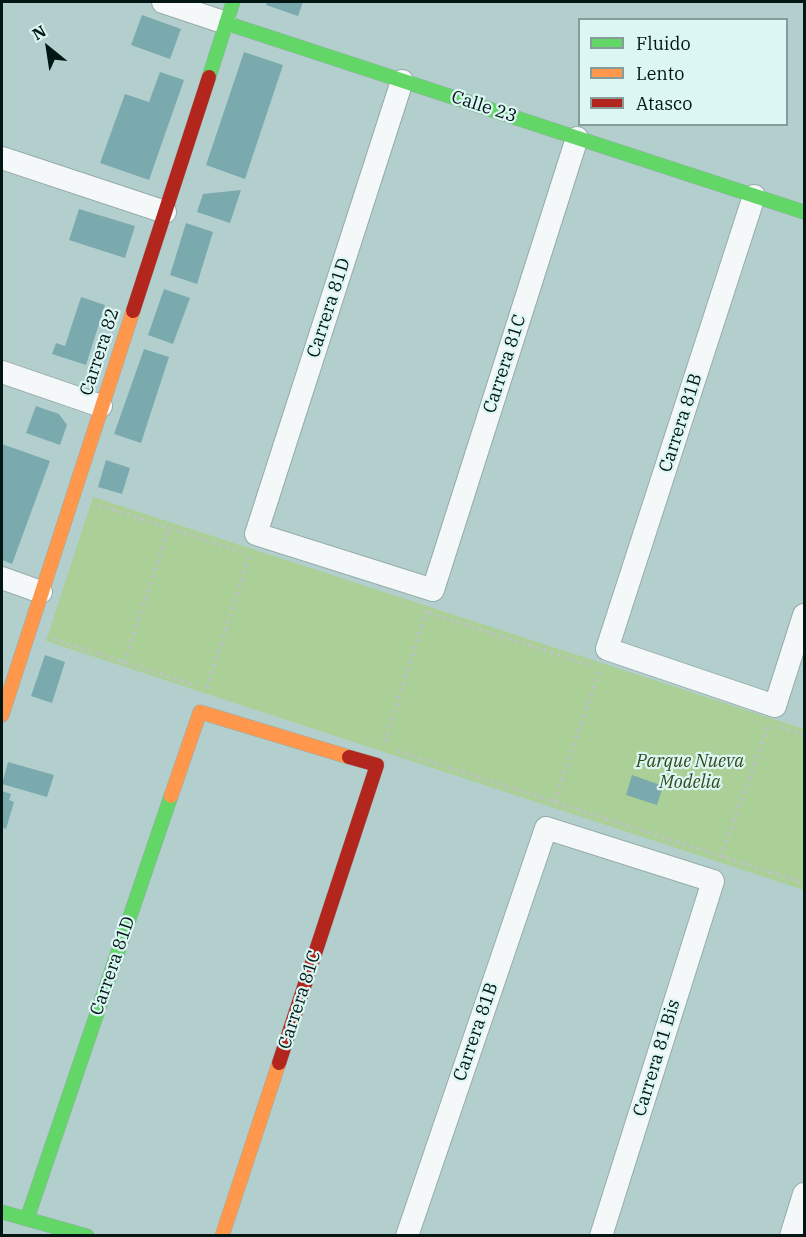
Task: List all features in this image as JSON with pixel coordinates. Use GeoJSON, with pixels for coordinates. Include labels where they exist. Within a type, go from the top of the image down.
{"type":"FeatureCollection","features":[{"type":"Feature","properties":{"kind":"street","name":"Calle 23"},"geometry":{"type":"LineString","coordinates":[[163,2],[229,12],[402,81],[804,212]]}},
{"type":"Feature","properties":{"kind":"street","name":"Carrera 82"},"geometry":{"type":"LineString","coordinates":[[2,715],[229,12]]}},
{"type":"Feature","properties":{"kind":"street","name":"Carrera 81D"},"geometry":{"type":"LineString","coordinates":[[253,544],[402,81]]}},
{"type":"Feature","properties":{"kind":"street","name":"Carrera 81C"},"geometry":{"type":"LineString","coordinates":[[430,601],[577,138]]}},
{"type":"Feature","properties":{"kind":"street"},"geometry":{"type":"LineString","coordinates":[[2,158],[165,212]]}},
{"type":"Feature","properties":{"kind":"street","name":"Carrera 81B"},"geometry":{"type":"LineString","coordinates":[[604,659],[754,196]]}},
{"type":"Feature","properties":{"kind":"street"},"geometry":{"type":"LineString","coordinates":[[2,372],[102,406]]}},
{"type":"Feature","properties":{"kind":"street"},"geometry":{"type":"LineString","coordinates":[[253,544],[430,601]]}},
{"type":"Feature","properties":{"kind":"street"},"geometry":{"type":"LineString","coordinates":[[2,578],[41,592]]}},
{"type":"Feature","properties":{"kind":"street"},"geometry":{"type":"LineString","coordinates":[[604,659],[772,715],[804,615]]}},
{"type":"Feature","properties":{"kind":"street","name":"Carrera 81D"},"geometry":{"type":"LineString","coordinates":[[27,1219],[200,712]]}},
{"type":"Feature","properties":{"kind":"street"},"geometry":{"type":"LineString","coordinates":[[200,712],[377,765]]}},
{"type":"Feature","properties":{"kind":"street","name":"Carrera 81C"},"geometry":{"type":"LineString","coordinates":[[222,1236],[377,765]]}},
{"type":"Feature","properties":{"kind":"street"},"geometry":{"type":"LineString","coordinates":[[546,828],[713,881]]}},
{"type":"Feature","properties":{"kind":"street","name":"Carrera 81B"},"geometry":{"type":"LineString","coordinates":[[407,1236],[546,828]]}},
{"type":"Feature","properties":{"kind":"street","name":"Carrera 81 Bis"},"geometry":{"type":"LineString","coordinates":[[601,1236],[713,881]]}},
{"type":"Feature","properties":{"kind":"street"},"geometry":{"type":"LineString","coordinates":[[791,1236],[804,1194]]}},
{"type":"Feature","properties":{"kind":"street"},"geometry":{"type":"LineString","coordinates":[[2,1212],[87,1236]]}},
{"type":"Feature","properties":{"kind":"path"},"geometry":{"type":"LineString","coordinates":[[91,503],[169,528],[253,544],[200,712]]}},
{"type":"Feature","properties":{"kind":"path"},"geometry":{"type":"LineString","coordinates":[[124,663],[169,528]]}},
{"type":"Feature","properties":{"kind":"path"},"geometry":{"type":"LineString","coordinates":[[377,765],[430,601],[604,659],[546,828]]}},
{"type":"Feature","properties":{"kind":"path"},"geometry":{"type":"LineString","coordinates":[[46,637],[207,689]]}},
{"type":"Feature","properties":{"kind":"path"},"geometry":{"type":"LineString","coordinates":[[713,881],[772,715],[804,735]]}},
{"type":"Feature","properties":{"kind":"path"},"geometry":{"type":"LineString","coordinates":[[383,747],[804,883]]}},
{"type":"Feature","properties":{"kind":"green space","name":"Parque Nueva Modelia"},"geometry":{"type":"Polygon","coordinates":[[[93,497],[804,729],[804,890],[46,641],[93,497]]]}},
{"type":"Feature","properties":{"kind":"building"},"geometry":{"type":"Polygon","coordinates":[[[267,2],[303,2],[298,16],[266,5],[267,2]]]}},
{"type":"Feature","properties":{"kind":"building"},"geometry":{"type":"Polygon","coordinates":[[[142,15],[181,29],[170,59],[131,45],[142,15]]]}},
{"type":"Feature","properties":{"kind":"building"},"geometry":{"type":"Polygon","coordinates":[[[244,52],[283,65],[245,179],[206,165],[244,52]]]}},
{"type":"Feature","properties":{"kind":"building"},"geometry":{"type":"Polygon","coordinates":[[[160,72],[184,80],[149,180],[100,163],[125,94],[149,102],[160,72]]]}},
{"type":"Feature","properties":{"kind":"building"},"geometry":{"type":"Polygon","coordinates":[[[241,190],[230,223],[197,212],[203,194],[241,190]]]}},
{"type":"Feature","properties":{"kind":"building"},"geometry":{"type":"Polygon","coordinates":[[[79,209],[135,226],[125,258],[69,240],[79,209]]]}},
{"type":"Feature","properties":{"kind":"building"},"geometry":{"type":"Polygon","coordinates":[[[186,223],[213,232],[197,284],[170,275],[186,223]]]}},
{"type":"Feature","properties":{"kind":"building"},"geometry":{"type":"Polygon","coordinates":[[[164,289],[190,298],[173,344],[148,335],[164,289]]]}},
{"type":"Feature","properties":{"kind":"building"},"geometry":{"type":"Polygon","coordinates":[[[81,297],[105,305],[86,365],[52,354],[56,343],[65,346],[81,297]]]}},
{"type":"Feature","properties":{"kind":"building"},"geometry":{"type":"Polygon","coordinates":[[[144,349],[169,357],[141,443],[114,434],[144,349]]]}},
{"type":"Feature","properties":{"kind":"building"},"geometry":{"type":"Polygon","coordinates":[[[36,406],[59,414],[67,425],[60,445],[26,433],[36,406]]]}},
{"type":"Feature","properties":{"kind":"building"},"geometry":{"type":"Polygon","coordinates":[[[2,444],[50,461],[12,564],[2,560],[2,444]]]}},
{"type":"Feature","properties":{"kind":"building"},"geometry":{"type":"Polygon","coordinates":[[[106,460],[130,468],[122,494],[98,487],[106,460]]]}},
{"type":"Feature","properties":{"kind":"building"},"geometry":{"type":"Polygon","coordinates":[[[45,655],[65,662],[52,703],[31,696],[45,655]]]}},
{"type":"Feature","properties":{"kind":"building"},"geometry":{"type":"Polygon","coordinates":[[[8,762],[54,775],[47,797],[2,784],[8,762]]]}},
{"type":"Feature","properties":{"kind":"building"},"geometry":{"type":"Polygon","coordinates":[[[632,775],[663,786],[657,805],[626,795],[632,775]]]}},
{"type":"Feature","properties":{"kind":"building"},"geometry":{"type":"Polygon","coordinates":[[[2,791],[11,794],[9,800],[14,802],[6,829],[2,827],[2,791]]]}},
{"type":"Feature","properties":{"kind":"traffic: fast"},"geometry":{"type":"LineString","coordinates":[[209,77],[233,2]]}},
{"type":"Feature","properties":{"kind":"traffic: fast"},"geometry":{"type":"LineString","coordinates":[[226,23],[804,212]]}},
{"type":"Feature","properties":{"kind":"traffic: fast"},"geometry":{"type":"LineString","coordinates":[[27,1219],[171,796]]}},
{"type":"Feature","properties":{"kind":"traffic: fast"},"geometry":{"type":"LineString","coordinates":[[2,1212],[87,1236]]}},
{"type":"Feature","properties":{"kind":"traffic: slow"},"geometry":{"type":"LineString","coordinates":[[2,715],[133,311]]}},
{"type":"Feature","properties":{"kind":"traffic: slow"},"geometry":{"type":"LineString","coordinates":[[171,796],[200,712],[349,757]]}},
{"type":"Feature","properties":{"kind":"traffic: slow"},"geometry":{"type":"LineString","coordinates":[[222,1236],[279,1063]]}},
{"type":"Feature","properties":{"kind":"traffic: jam"},"geometry":{"type":"LineString","coordinates":[[133,311],[209,77]]}},
{"type":"Feature","properties":{"kind":"traffic: jam"},"geometry":{"type":"LineString","coordinates":[[279,1063],[377,765],[349,757]]}}]}
